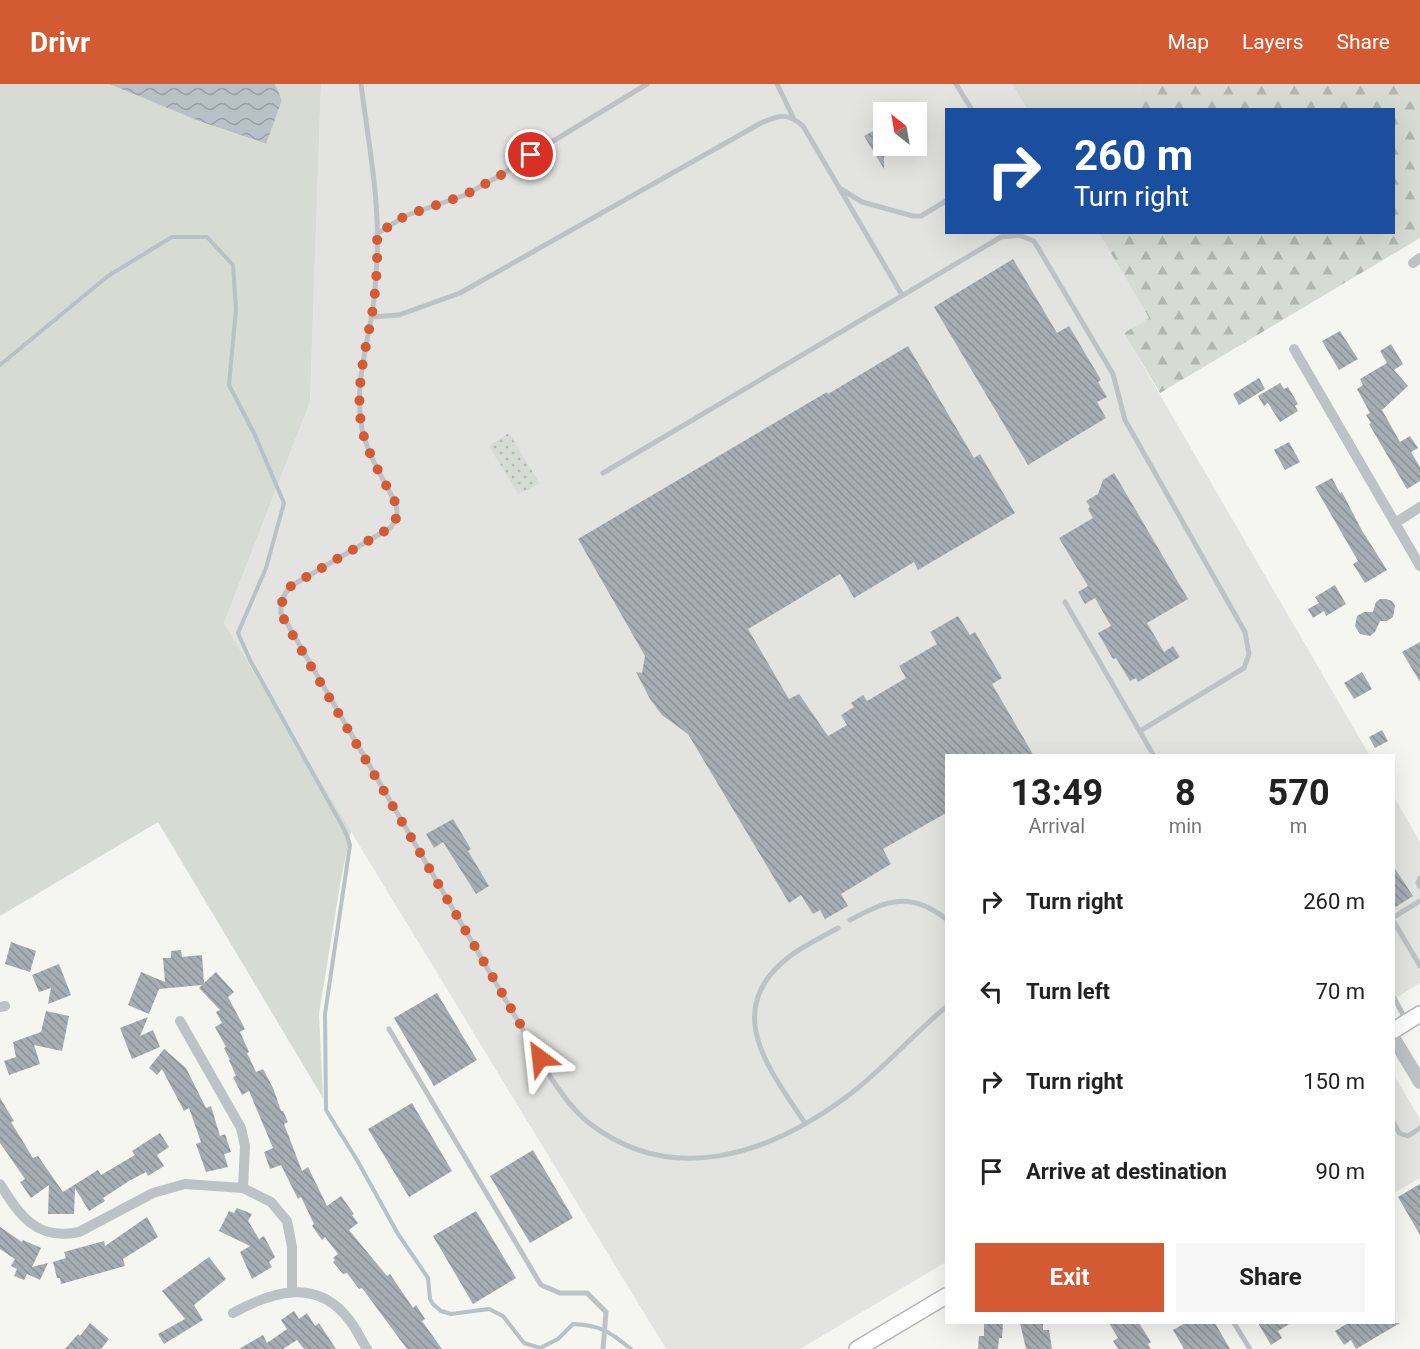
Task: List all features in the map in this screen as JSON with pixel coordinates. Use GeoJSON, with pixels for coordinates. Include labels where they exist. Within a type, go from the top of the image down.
{"type":"FeatureCollection","features":[{"type":"Feature","properties":{"kind":"main road"},"geometry":{"type":"LineString","coordinates":[[1395,1029],[1414,1018]]}},
{"type":"Feature","properties":{"kind":"main road"},"geometry":{"type":"LineString","coordinates":[[857,1349],[945,1297]]}},
{"type":"Feature","properties":{"kind":"street"},"geometry":{"type":"LineString","coordinates":[[1293,349],[1420,566]]}},
{"type":"Feature","properties":{"kind":"street"},"geometry":{"type":"LineString","coordinates":[[1395,522],[1420,507]]}},
{"type":"Feature","properties":{"kind":"street"},"geometry":{"type":"LineString","coordinates":[[180,1021],[241,1128],[244,1146],[243,1188]]}},
{"type":"Feature","properties":{"kind":"street"},"geometry":{"type":"LineString","coordinates":[[1395,1041],[1420,1082]]}},
{"type":"Feature","properties":{"kind":"street"},"geometry":{"type":"LineString","coordinates":[[0,1184],[15,1208],[32,1226],[45,1232],[67,1235],[79,1232],[153,1192],[185,1184],[243,1188],[271,1202],[286,1221],[292,1247],[292,1291]]}},
{"type":"Feature","properties":{"kind":"street"},"geometry":{"type":"LineString","coordinates":[[233,1313],[263,1298],[292,1291],[313,1295],[332,1304],[351,1322],[367,1349]]}},
{"type":"Feature","properties":{"kind":"lane"},"geometry":{"type":"LineString","coordinates":[[361,84],[374,186],[377,234],[375,290],[363,357],[359,398],[362,429],[371,455],[396,504],[398,513],[396,521],[390,528],[291,586],[284,595],[281,613],[550,1078],[568,1103],[588,1122],[611,1138],[658,1156],[684,1160],[712,1158],[737,1153],[764,1143],[805,1123],[854,1091],[945,1008]]}},
{"type":"Feature","properties":{"kind":"lane"},"geometry":{"type":"LineString","coordinates":[[377,234],[405,216],[474,190],[647,84]]}},
{"type":"Feature","properties":{"kind":"lane"},"geometry":{"type":"LineString","coordinates":[[777,84],[793,117],[803,126],[902,295]]}},
{"type":"Feature","properties":{"kind":"lane"},"geometry":{"type":"LineString","coordinates":[[956,84],[971,108]]}},
{"type":"Feature","properties":{"kind":"lane"},"geometry":{"type":"LineString","coordinates":[[371,317],[399,315],[460,293],[761,123],[778,116],[793,117]]}},
{"type":"Feature","properties":{"kind":"lane"},"geometry":{"type":"LineString","coordinates":[[838,187],[862,202],[913,216],[921,216],[945,202]]}},
{"type":"Feature","properties":{"kind":"lane"},"geometry":{"type":"LineString","coordinates":[[603,472],[1002,237],[1019,235],[1034,241],[1113,374],[1125,420],[1245,632],[1249,654],[1244,668],[1140,731]]}},
{"type":"Feature","properties":{"kind":"lane"},"geometry":{"type":"LineString","coordinates":[[1065,602],[1154,754]]}},
{"type":"Feature","properties":{"kind":"lane"},"geometry":{"type":"LineString","coordinates":[[1420,878],[1418,883],[1420,887]]}},
{"type":"Feature","properties":{"kind":"lane"},"geometry":{"type":"LineString","coordinates":[[850,920],[874,907],[894,901],[915,901],[933,908],[945,918]]}},
{"type":"Feature","properties":{"kind":"lane"},"geometry":{"type":"LineString","coordinates":[[1395,916],[1420,901]]}},
{"type":"Feature","properties":{"kind":"lane"},"geometry":{"type":"LineString","coordinates":[[1395,924],[1420,966]]}},
{"type":"Feature","properties":{"kind":"lane"},"geometry":{"type":"LineString","coordinates":[[805,1123],[777,1081],[761,1051],[755,1034],[754,1016],[765,983],[778,966],[791,955],[838,928]]}},
{"type":"Feature","properties":{"kind":"lane"},"geometry":{"type":"LineString","coordinates":[[1395,999],[1414,1018]]}},
{"type":"Feature","properties":{"kind":"lane"},"geometry":{"type":"LineString","coordinates":[[389,1029],[541,1285],[560,1293],[587,1293],[606,1312],[603,1349]]}},
{"type":"Feature","properties":{"kind":"lane"},"geometry":{"type":"LineString","coordinates":[[1395,1128],[1399,1133],[1408,1136],[1420,1128]]}},
{"type":"Feature","properties":{"kind":"lane"},"geometry":{"type":"LineString","coordinates":[[1235,1324],[1250,1349]]}},
{"type":"Feature","properties":{"kind":"shaded area"},"geometry":{"type":"Polygon","coordinates":[[[321,84],[1012,84],[1026,108],[945,108],[945,234],[1100,234],[1149,318],[1124,333],[1369,754],[945,754],[945,1263],[800,1349],[666,1349],[224,623],[310,402],[321,84]]]}},
{"type":"Feature","properties":{"kind":"shaded area"},"geometry":{"type":"Polygon","coordinates":[[[1395,799],[1420,842],[1420,983],[1395,998],[1395,799]]]}},
{"type":"Feature","properties":{"kind":"shaded area"},"geometry":{"type":"Polygon","coordinates":[[[1395,1077],[1420,1119],[1420,1178],[1395,1192],[1395,1077]]]}},
{"type":"Feature","properties":{"kind":"green space"},"geometry":{"type":"Polygon","coordinates":[[[0,84],[109,84],[199,121],[265,144],[282,100],[275,84],[321,84],[310,402],[224,623],[351,831],[319,1014],[323,1098],[158,822],[0,916],[0,84]]]}},
{"type":"Feature","properties":{"kind":"green space"},"geometry":{"type":"Polygon","coordinates":[[[1012,84],[1142,84],[1132,108],[1026,108],[1012,84]]]}},
{"type":"Feature","properties":{"kind":"green space"},"geometry":{"type":"Polygon","coordinates":[[[1142,84],[1420,84],[1420,238],[1160,393],[1124,333],[1149,318],[1100,234],[1395,234],[1395,108],[1131,108],[1142,84]]]}},
{"type":"Feature","properties":{"kind":"green space"},"geometry":{"type":"Polygon","coordinates":[[[509,433],[540,484],[518,494],[489,446],[509,433]]]}},
{"type":"Feature","properties":{"kind":"water"},"geometry":{"type":"Polygon","coordinates":[[[109,84],[275,84],[282,100],[266,144],[199,121],[109,84]]]}},
{"type":"Feature","properties":{"kind":"building"},"geometry":{"type":"Polygon","coordinates":[[[873,131],[873,151],[864,136],[873,131]]]}},
{"type":"Feature","properties":{"kind":"building"},"geometry":{"type":"Polygon","coordinates":[[[876,156],[886,156],[884,169],[876,156]]]}},
{"type":"Feature","properties":{"kind":"building"},"geometry":{"type":"Polygon","coordinates":[[[1013,259],[1057,333],[1069,326],[1101,380],[1098,382],[1107,397],[1097,402],[1106,418],[1028,465],[934,307],[1013,259]]]}},
{"type":"Feature","properties":{"kind":"building"},"geometry":{"type":"Polygon","coordinates":[[[1340,331],[1358,359],[1339,370],[1322,341],[1340,331]]]}},
{"type":"Feature","properties":{"kind":"building"},"geometry":{"type":"Polygon","coordinates":[[[1391,344],[1403,364],[1394,370],[1408,386],[1382,410],[1400,442],[1410,436],[1418,448],[1411,452],[1420,467],[1420,481],[1407,489],[1369,424],[1371,423],[1366,415],[1370,413],[1357,389],[1363,385],[1360,379],[1387,363],[1380,351],[1391,344]]]}},
{"type":"Feature","properties":{"kind":"building"},"geometry":{"type":"Polygon","coordinates":[[[908,346],[974,458],[980,454],[1015,513],[918,570],[914,562],[854,598],[840,574],[748,629],[789,699],[799,694],[828,736],[847,725],[841,715],[854,707],[851,703],[863,695],[867,701],[906,678],[899,666],[937,644],[930,632],[958,616],[970,635],[975,632],[1002,678],[992,684],[1033,754],[945,754],[945,814],[883,849],[891,864],[841,894],[848,906],[825,919],[820,910],[813,914],[801,895],[789,903],[688,734],[662,715],[650,699],[636,672],[642,673],[645,656],[578,539],[827,392],[828,394],[908,346]]]}},
{"type":"Feature","properties":{"kind":"building"},"geometry":{"type":"Polygon","coordinates":[[[1259,378],[1265,389],[1239,405],[1233,394],[1259,378]]]}},
{"type":"Feature","properties":{"kind":"building"},"geometry":{"type":"Polygon","coordinates":[[[1280,383],[1284,389],[1288,387],[1298,404],[1295,406],[1298,411],[1280,422],[1268,403],[1264,406],[1258,396],[1280,383]]]}},
{"type":"Feature","properties":{"kind":"building"},"geometry":{"type":"Polygon","coordinates":[[[1289,442],[1300,462],[1285,470],[1274,450],[1289,442]]]}},
{"type":"Feature","properties":{"kind":"building"},"geometry":{"type":"Polygon","coordinates":[[[1114,473],[1188,599],[1147,623],[1164,652],[1173,646],[1180,657],[1138,682],[1136,678],[1130,681],[1116,658],[1113,659],[1098,633],[1111,626],[1095,598],[1085,604],[1078,592],[1088,586],[1059,538],[1093,518],[1086,501],[1098,494],[1103,480],[1114,473]]]}},
{"type":"Feature","properties":{"kind":"building"},"geometry":{"type":"Polygon","coordinates":[[[1332,478],[1387,570],[1365,583],[1353,564],[1358,561],[1315,487],[1332,478]]]}},
{"type":"Feature","properties":{"kind":"building"},"geometry":{"type":"Polygon","coordinates":[[[1335,585],[1346,604],[1326,616],[1324,611],[1313,618],[1308,609],[1319,603],[1315,597],[1335,585]]]}},
{"type":"Feature","properties":{"kind":"building"},"geometry":{"type":"Polygon","coordinates":[[[1386,599],[1392,601],[1395,606],[1393,617],[1387,621],[1380,621],[1375,632],[1370,636],[1360,634],[1355,626],[1357,616],[1364,612],[1373,612],[1376,602],[1386,599]]]}},
{"type":"Feature","properties":{"kind":"building"},"geometry":{"type":"Polygon","coordinates":[[[1420,642],[1420,682],[1402,652],[1420,642]]]}},
{"type":"Feature","properties":{"kind":"building"},"geometry":{"type":"Polygon","coordinates":[[[1362,672],[1372,689],[1354,699],[1344,683],[1362,672]]]}},
{"type":"Feature","properties":{"kind":"building"},"geometry":{"type":"Polygon","coordinates":[[[1382,730],[1388,741],[1375,748],[1369,737],[1382,730]]]}},
{"type":"Feature","properties":{"kind":"building"},"geometry":{"type":"Polygon","coordinates":[[[453,819],[471,849],[468,851],[489,886],[476,894],[443,842],[434,848],[426,834],[453,819]]]}},
{"type":"Feature","properties":{"kind":"building"},"geometry":{"type":"Polygon","coordinates":[[[1395,869],[1413,896],[1395,907],[1395,869]]]}},
{"type":"Feature","properties":{"kind":"building"},"geometry":{"type":"Polygon","coordinates":[[[11,942],[36,951],[30,972],[5,964],[11,942]]]}},
{"type":"Feature","properties":{"kind":"building"},"geometry":{"type":"Polygon","coordinates":[[[181,950],[182,957],[202,955],[204,983],[216,972],[234,992],[228,997],[245,1029],[240,1032],[249,1052],[247,1053],[256,1072],[263,1069],[273,1088],[281,1111],[288,1122],[284,1124],[302,1171],[308,1167],[327,1206],[341,1196],[358,1223],[349,1230],[387,1276],[390,1274],[413,1308],[416,1305],[425,1319],[422,1321],[442,1349],[407,1349],[362,1288],[359,1289],[347,1273],[343,1274],[333,1262],[335,1260],[333,1258],[338,1254],[325,1237],[322,1240],[312,1226],[314,1224],[301,1197],[298,1199],[281,1165],[270,1169],[264,1152],[273,1148],[249,1091],[242,1095],[233,1077],[236,1076],[224,1048],[226,1047],[215,1027],[222,1023],[216,1012],[220,1010],[199,988],[202,985],[159,989],[149,1014],[128,1005],[141,972],[165,982],[163,958],[171,958],[171,951],[181,950]]]}},
{"type":"Feature","properties":{"kind":"building"},"geometry":{"type":"Polygon","coordinates":[[[59,964],[71,995],[48,1004],[51,988],[39,992],[32,975],[59,964]]]}},
{"type":"Feature","properties":{"kind":"building"},"geometry":{"type":"Polygon","coordinates":[[[437,993],[477,1060],[434,1086],[394,1018],[437,993]]]}},
{"type":"Feature","properties":{"kind":"building"},"geometry":{"type":"Polygon","coordinates":[[[46,1011],[69,1016],[62,1051],[34,1045],[40,1064],[9,1075],[4,1061],[16,1057],[13,1042],[41,1032],[46,1011]]]}},
{"type":"Feature","properties":{"kind":"building"},"geometry":{"type":"Polygon","coordinates":[[[148,1017],[140,1036],[153,1030],[160,1047],[132,1059],[120,1028],[148,1017]]]}},
{"type":"Feature","properties":{"kind":"building"},"geometry":{"type":"Polygon","coordinates":[[[164,1049],[186,1068],[206,1108],[211,1106],[220,1136],[225,1134],[231,1152],[224,1154],[228,1167],[206,1172],[196,1144],[201,1142],[189,1108],[184,1111],[162,1069],[157,1075],[149,1068],[164,1049]]]}},
{"type":"Feature","properties":{"kind":"building"},"geometry":{"type":"Polygon","coordinates":[[[0,1098],[14,1121],[11,1122],[33,1158],[38,1156],[63,1192],[98,1170],[101,1175],[135,1155],[132,1151],[160,1133],[169,1147],[157,1155],[164,1166],[148,1176],[146,1172],[129,1181],[103,1198],[105,1201],[89,1211],[75,1188],[74,1214],[48,1214],[49,1185],[31,1198],[20,1182],[25,1179],[0,1143],[0,1098]]]}},
{"type":"Feature","properties":{"kind":"building"},"geometry":{"type":"Polygon","coordinates":[[[412,1103],[452,1171],[409,1197],[368,1129],[412,1103]]]}},
{"type":"Feature","properties":{"kind":"building"},"geometry":{"type":"Polygon","coordinates":[[[533,1150],[573,1218],[530,1243],[490,1176],[533,1150]]]}},
{"type":"Feature","properties":{"kind":"building"},"geometry":{"type":"Polygon","coordinates":[[[1420,1184],[1420,1235],[1398,1197],[1420,1184]]]}},
{"type":"Feature","properties":{"kind":"building"},"geometry":{"type":"Polygon","coordinates":[[[237,1208],[252,1214],[248,1221],[259,1239],[264,1236],[275,1257],[269,1262],[272,1267],[252,1279],[240,1252],[250,1246],[219,1231],[229,1211],[234,1213],[237,1208]]]}},
{"type":"Feature","properties":{"kind":"building"},"geometry":{"type":"Polygon","coordinates":[[[476,1211],[516,1278],[473,1304],[433,1236],[476,1211]]]}},
{"type":"Feature","properties":{"kind":"building"},"geometry":{"type":"Polygon","coordinates":[[[147,1217],[158,1237],[123,1259],[125,1266],[61,1284],[53,1262],[66,1258],[64,1252],[104,1241],[105,1246],[147,1217]]]}},
{"type":"Feature","properties":{"kind":"building"},"geometry":{"type":"Polygon","coordinates":[[[0,1227],[22,1242],[23,1240],[41,1248],[32,1267],[48,1263],[40,1280],[27,1274],[24,1280],[14,1276],[17,1269],[11,1266],[15,1259],[0,1249],[0,1227]]]}},
{"type":"Feature","properties":{"kind":"building"},"geometry":{"type":"Polygon","coordinates":[[[209,1257],[226,1279],[194,1305],[203,1320],[164,1344],[158,1334],[185,1319],[162,1291],[209,1257]]]}},
{"type":"Feature","properties":{"kind":"building"},"geometry":{"type":"Polygon","coordinates":[[[294,1311],[299,1319],[307,1313],[315,1326],[319,1323],[336,1349],[304,1349],[297,1340],[283,1349],[239,1349],[263,1335],[267,1343],[287,1329],[281,1320],[294,1311]]]}},
{"type":"Feature","properties":{"kind":"building"},"geometry":{"type":"Polygon","coordinates":[[[90,1323],[109,1339],[101,1349],[65,1349],[78,1334],[80,1336],[90,1323]]]}},
{"type":"Feature","properties":{"kind":"building"},"geometry":{"type":"Polygon","coordinates":[[[1400,1323],[1356,1349],[1351,1340],[1344,1345],[1335,1331],[1346,1324],[1400,1323]]]}},
{"type":"Feature","properties":{"kind":"building"},"geometry":{"type":"Polygon","coordinates":[[[984,1324],[1003,1324],[998,1349],[978,1349],[979,1336],[984,1336],[984,1324]]]}},
{"type":"Feature","properties":{"kind":"building"},"geometry":{"type":"Polygon","coordinates":[[[1020,1324],[1043,1324],[1043,1330],[1049,1330],[1052,1349],[1026,1349],[1020,1324]]]}},
{"type":"Feature","properties":{"kind":"building"},"geometry":{"type":"Polygon","coordinates":[[[1110,1324],[1140,1324],[1151,1342],[1148,1344],[1151,1349],[1118,1349],[1113,1341],[1118,1338],[1110,1324]]]}},
{"type":"Feature","properties":{"kind":"building"},"geometry":{"type":"Polygon","coordinates":[[[1183,1324],[1216,1324],[1230,1349],[1184,1349],[1173,1330],[1183,1324]]]}},
{"type":"Feature","properties":{"kind":"building"},"geometry":{"type":"Polygon","coordinates":[[[1259,1324],[1289,1324],[1278,1331],[1282,1338],[1271,1345],[1259,1324]]]}},
{"type":"Feature","properties":{"kind":"waterway"},"geometry":{"type":"LineString","coordinates":[[0,365],[108,276],[172,237],[207,237],[233,265],[236,309],[229,385],[254,433],[284,503],[266,568],[238,633],[250,660],[345,831],[350,845],[325,1014],[326,1110],[398,1234],[428,1278],[430,1299],[441,1311],[451,1314],[489,1309],[503,1316],[524,1343],[540,1348],[558,1339],[573,1324],[605,1330],[631,1349]]}},
{"type":"Feature","properties":{"kind":"route"},"geometry":{"type":"LineString","coordinates":[[531,155],[465,195],[405,216],[377,234],[375,290],[363,357],[359,398],[362,429],[371,455],[396,504],[398,513],[396,521],[390,528],[291,586],[284,595],[281,613],[540,1058]]}}]}
